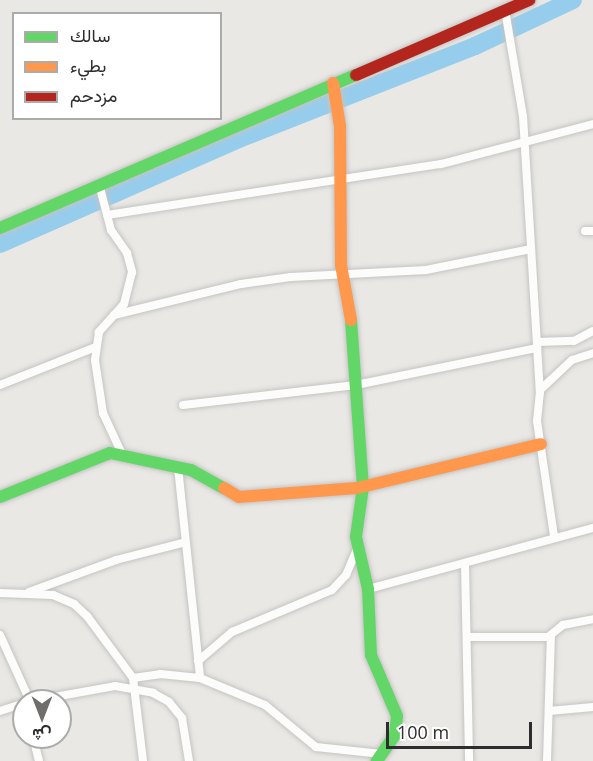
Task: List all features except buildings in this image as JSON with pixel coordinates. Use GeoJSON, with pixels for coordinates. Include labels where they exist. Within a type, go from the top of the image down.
{"type":"FeatureCollection","features":[{"type":"Feature","properties":{"kind":"street"},"geometry":{"type":"LineString","coordinates":[[0,228],[529,0]]}},
{"type":"Feature","properties":{"kind":"street"},"geometry":{"type":"LineString","coordinates":[[505,10],[524,143],[540,390],[541,444],[554,536]]}},
{"type":"Feature","properties":{"kind":"street"},"geometry":{"type":"LineString","coordinates":[[72,693],[134,683],[160,674],[200,678],[264,705],[316,747],[379,758],[394,735],[397,716],[371,655],[368,589],[358,546],[356,521],[363,487],[351,313],[343,276],[340,126],[333,83]]}},
{"type":"Feature","properties":{"kind":"street"},"geometry":{"type":"LineString","coordinates":[[107,215],[441,164],[593,124]]}},
{"type":"Feature","properties":{"kind":"street"},"geometry":{"type":"LineString","coordinates":[[99,184],[107,215],[132,272],[127,298],[101,328],[96,347],[99,400],[122,454]]}},
{"type":"Feature","properties":{"kind":"street"},"geometry":{"type":"LineString","coordinates":[[114,315],[241,284],[291,277],[426,270],[531,249]]}},
{"type":"Feature","properties":{"kind":"street"},"geometry":{"type":"LineString","coordinates":[[183,405],[356,385],[537,345],[574,341],[593,331]]}},
{"type":"Feature","properties":{"kind":"street"},"geometry":{"type":"LineString","coordinates":[[0,385],[96,347]]}},
{"type":"Feature","properties":{"kind":"street"},"geometry":{"type":"LineString","coordinates":[[540,390],[572,360],[593,353]]}},
{"type":"Feature","properties":{"kind":"street"},"geometry":{"type":"LineString","coordinates":[[0,497],[99,456],[122,454],[178,467],[199,474],[239,497],[363,487],[541,444]]}},
{"type":"Feature","properties":{"kind":"street"},"geometry":{"type":"LineString","coordinates":[[178,467],[200,678]]}},
{"type":"Feature","properties":{"kind":"street"},"geometry":{"type":"LineString","coordinates":[[368,589],[465,565],[554,536],[593,528]]}},
{"type":"Feature","properties":{"kind":"street"},"geometry":{"type":"LineString","coordinates":[[27,593],[116,560],[186,542]]}},
{"type":"Feature","properties":{"kind":"street"},"geometry":{"type":"LineString","coordinates":[[198,661],[232,632],[332,590],[350,568],[358,546]]}},
{"type":"Feature","properties":{"kind":"street"},"geometry":{"type":"LineString","coordinates":[[465,565],[469,637],[469,761]]}},
{"type":"Feature","properties":{"kind":"street"},"geometry":{"type":"LineString","coordinates":[[0,593],[60,597],[81,609],[134,683],[163,698],[179,713],[189,761]]}},
{"type":"Feature","properties":{"kind":"street"},"geometry":{"type":"LineString","coordinates":[[547,761],[551,637],[563,625],[593,619]]}},
{"type":"Feature","properties":{"kind":"street"},"geometry":{"type":"LineString","coordinates":[[0,635],[25,689]]}},
{"type":"Feature","properties":{"kind":"street"},"geometry":{"type":"LineString","coordinates":[[469,637],[551,637]]}},
{"type":"Feature","properties":{"kind":"street"},"geometry":{"type":"LineString","coordinates":[[134,683],[143,761]]}},
{"type":"Feature","properties":{"kind":"street"},"geometry":{"type":"LineString","coordinates":[[549,711],[593,707]]}},
{"type":"Feature","properties":{"kind":"waterway"},"geometry":{"type":"LineString","coordinates":[[0,244],[239,139],[475,46],[573,0]]}},
{"type":"Feature","properties":{"kind":"traffic: fast"},"geometry":{"type":"LineString","coordinates":[[0,228],[356,75]]}},
{"type":"Feature","properties":{"kind":"traffic: fast"},"geometry":{"type":"LineString","coordinates":[[351,320],[363,487],[356,537],[368,589],[371,655],[397,716],[395,735],[377,761]]}},
{"type":"Feature","properties":{"kind":"traffic: fast"},"geometry":{"type":"LineString","coordinates":[[0,497],[110,453],[191,470],[224,488]]}},
{"type":"Feature","properties":{"kind":"traffic: slow"},"geometry":{"type":"LineString","coordinates":[[333,83],[340,126],[341,265],[351,320]]}},
{"type":"Feature","properties":{"kind":"traffic: slow"},"geometry":{"type":"LineString","coordinates":[[224,488],[239,497],[357,488],[541,444]]}},
{"type":"Feature","properties":{"kind":"traffic: jam"},"geometry":{"type":"LineString","coordinates":[[356,75],[529,0]]}}]}
